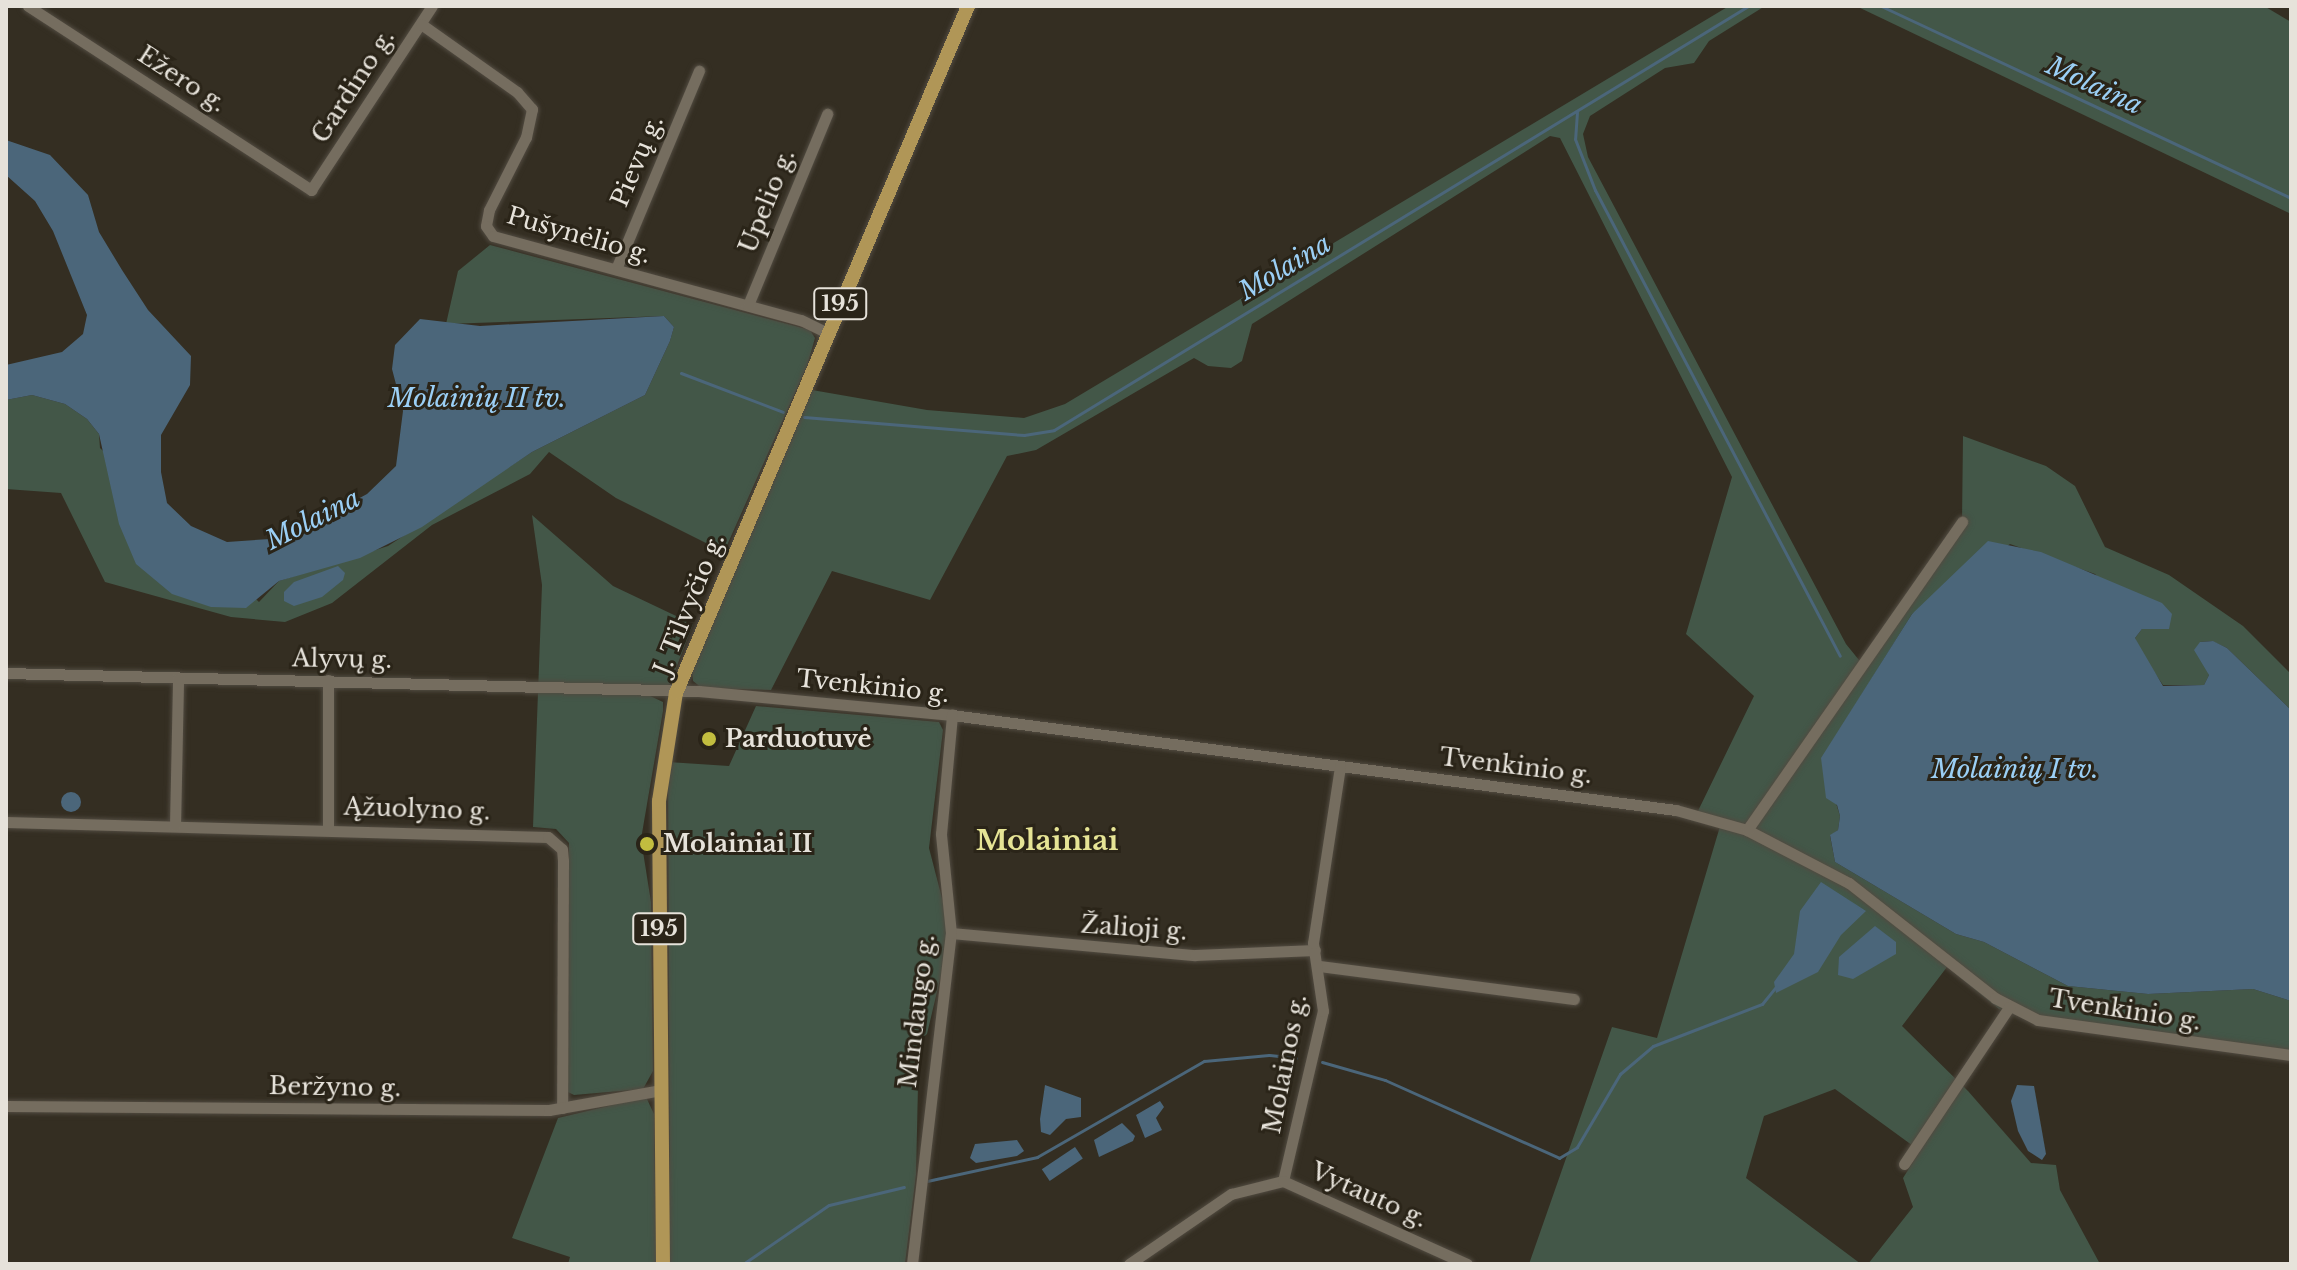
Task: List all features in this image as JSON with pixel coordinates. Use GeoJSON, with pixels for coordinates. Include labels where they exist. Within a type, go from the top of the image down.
{"type":"FeatureCollection","features":[{"type":"Feature","properties":{"kind":"main road","name":"J. Tilvyčio g."},"geometry":{"type":"LineString","coordinates":[[663,1264],[659,801],[676,693],[968,6]]}},
{"type":"Feature","properties":{"kind":"street","name":"Ežero g."},"geometry":{"type":"LineString","coordinates":[[28,6],[311,190]]}},
{"type":"Feature","properties":{"kind":"street","name":"Gardino g."},"geometry":{"type":"LineString","coordinates":[[311,190],[432,6]]}},
{"type":"Feature","properties":{"kind":"street","name":"Pušynėlio g."},"geometry":{"type":"LineString","coordinates":[[421,24],[517,92],[532,109],[526,137],[489,210],[489,231],[512,244],[748,305],[828,333]]}},
{"type":"Feature","properties":{"kind":"street","name":"Pievų g."},"geometry":{"type":"LineString","coordinates":[[616,269],[699,71]]}},
{"type":"Feature","properties":{"kind":"street","name":"Upelio g."},"geometry":{"type":"LineString","coordinates":[[748,305],[827,114]]}},
{"type":"Feature","properties":{"kind":"street"},"geometry":{"type":"LineString","coordinates":[[1747,830],[1962,522]]}},
{"type":"Feature","properties":{"kind":"street","name":"Alyvų g."},"geometry":{"type":"LineString","coordinates":[[6,673],[328,680],[676,693]]}},
{"type":"Feature","properties":{"kind":"street"},"geometry":{"type":"LineString","coordinates":[[175,826],[178,678]]}},
{"type":"Feature","properties":{"kind":"street"},"geometry":{"type":"LineString","coordinates":[[328,680],[328,828]]}},
{"type":"Feature","properties":{"kind":"street","name":"Tvenkinio g."},"geometry":{"type":"LineString","coordinates":[[676,693],[952,715],[1676,810],[1747,830],[1873,898],[2009,1007],[2038,1020],[2291,1055]]}},
{"type":"Feature","properties":{"kind":"street","name":"Mindaugo g."},"geometry":{"type":"LineString","coordinates":[[914,1263],[951,933],[941,834],[952,715]]}},
{"type":"Feature","properties":{"kind":"street","name":"Molainos g."},"geometry":{"type":"LineString","coordinates":[[1283,1181],[1323,1011],[1315,950],[1340,766]]}},
{"type":"Feature","properties":{"kind":"street","name":"Ąžuolyno g."},"geometry":{"type":"LineString","coordinates":[[6,822],[533,835],[556,842],[563,861],[562,1108]]}},
{"type":"Feature","properties":{"kind":"street","name":"Žalioji g."},"geometry":{"type":"LineString","coordinates":[[951,933],[1195,955],[1315,950]]}},
{"type":"Feature","properties":{"kind":"street"},"geometry":{"type":"LineString","coordinates":[[1319,966],[1574,999]]}},
{"type":"Feature","properties":{"kind":"street"},"geometry":{"type":"LineString","coordinates":[[1904,1164],[2009,1007]]}},
{"type":"Feature","properties":{"kind":"street","name":"Beržyno g."},"geometry":{"type":"LineString","coordinates":[[6,1106],[562,1108],[661,1090]]}},
{"type":"Feature","properties":{"kind":"street","name":"Vytauto g."},"geometry":{"type":"LineString","coordinates":[[1129,1264],[1231,1194],[1283,1181],[1467,1264]]}},
{"type":"Feature","properties":{"kind":"green space"},"geometry":{"type":"Polygon","coordinates":[[[1729,6],[1765,6],[1709,41],[1694,63],[1665,68],[1590,116],[1583,134],[1588,157],[1846,644],[1863,665],[1962,522],[1963,436],[2046,466],[2075,486],[2105,547],[2169,575],[2243,626],[2291,674],[2291,710],[2227,648],[2212,641],[2200,642],[2209,675],[2204,685],[2163,685],[2138,648],[2135,638],[2142,629],[2095,574],[2010,544],[1912,614],[1822,758],[1840,816],[1838,830],[1830,836],[1835,862],[1956,934],[1984,942],[2068,986],[2148,994],[2253,989],[2291,1001],[2291,1055],[2039,1024],[1999,1009],[1947,967],[1902,1026],[1968,1091],[2031,1163],[2056,1165],[2060,1190],[2100,1264],[1868,1264],[1913,1207],[1903,1178],[1920,1151],[1835,1089],[1764,1116],[1746,1178],[1861,1264],[1529,1264],[1612,1027],[1657,1038],[1721,823],[1696,815],[1754,696],[1686,634],[1732,477],[1560,138],[1550,136],[1252,324],[1242,361],[1231,368],[1208,366],[1194,358],[1036,450],[1007,456],[930,600],[832,571],[771,690],[702,688],[693,681],[692,670],[812,390],[927,410],[1024,418],[1065,404],[1729,6]]]}},
{"type":"Feature","properties":{"kind":"green space"},"geometry":{"type":"Polygon","coordinates":[[[1856,6],[2264,6],[2291,22],[2291,214],[1856,6]]]}},
{"type":"Feature","properties":{"kind":"green space"},"geometry":{"type":"Polygon","coordinates":[[[490,245],[810,330],[815,338],[807,366],[724,552],[616,498],[549,452],[530,474],[432,525],[332,603],[285,622],[231,617],[105,582],[61,493],[6,489],[6,400],[32,395],[65,404],[87,419],[99,434],[100,448],[259,602],[279,581],[388,546],[532,452],[645,395],[670,341],[674,327],[664,316],[446,324],[458,271],[490,245]]]}},
{"type":"Feature","properties":{"kind":"green space"},"geometry":{"type":"Polygon","coordinates":[[[532,515],[613,586],[693,624],[670,684],[648,695],[663,702],[663,711],[641,839],[651,902],[653,1071],[643,1089],[574,1095],[568,1092],[569,843],[556,829],[533,827],[542,585],[532,515]]]}},
{"type":"Feature","properties":{"kind":"green space"},"geometry":{"type":"Polygon","coordinates":[[[756,706],[939,722],[943,730],[929,848],[951,933],[927,1034],[919,1041],[916,1175],[905,1264],[670,1264],[668,762],[729,766],[756,706]]]}},
{"type":"Feature","properties":{"kind":"green space"},"geometry":{"type":"Polygon","coordinates":[[[646,1097],[654,1114],[656,1264],[568,1264],[570,1257],[512,1238],[558,1118],[646,1097]]]}},
{"type":"Feature","properties":{"kind":"water","name":"Molainių II tv."},"geometry":{"type":"Polygon","coordinates":[[[6,140],[50,155],[88,195],[99,232],[122,270],[148,310],[191,356],[190,385],[161,435],[161,472],[167,503],[191,526],[227,542],[270,539],[332,513],[367,494],[396,466],[403,411],[392,369],[395,345],[420,319],[480,326],[664,316],[674,327],[670,341],[645,395],[532,452],[422,527],[360,558],[279,581],[246,608],[211,607],[172,594],[136,564],[119,524],[99,434],[87,419],[65,404],[32,395],[6,400],[6,365],[62,352],[83,334],[87,315],[53,231],[35,201],[6,175],[6,140]]]}},
{"type":"Feature","properties":{"kind":"water","name":"Molainių I tv."},"geometry":{"type":"Polygon","coordinates":[[[1988,541],[2041,552],[2162,603],[2172,614],[2169,629],[2142,629],[2135,638],[2163,686],[2204,685],[2209,675],[2194,650],[2200,642],[2213,641],[2227,648],[2291,710],[2291,1001],[2253,989],[2148,994],[2068,986],[1984,942],[1956,934],[1835,862],[1830,835],[1838,830],[1840,816],[1837,805],[1826,798],[1821,758],[1912,614],[1988,541]]]}},
{"type":"Feature","properties":{"kind":"water"},"geometry":{"type":"Polygon","coordinates":[[[338,566],[345,573],[343,580],[322,597],[294,606],[284,601],[284,592],[294,582],[338,566]]]}},
{"type":"Feature","properties":{"kind":"water"},"geometry":{"type":"Polygon","coordinates":[[[71,792],[78,795],[81,802],[78,809],[71,812],[64,809],[61,802],[64,795],[71,792]]]}},
{"type":"Feature","properties":{"kind":"water"},"geometry":{"type":"Polygon","coordinates":[[[1821,882],[1866,911],[1841,935],[1818,972],[1776,993],[1774,982],[1794,954],[1800,911],[1821,882]]]}},
{"type":"Feature","properties":{"kind":"water"},"geometry":{"type":"Polygon","coordinates":[[[1875,926],[1896,942],[1896,954],[1853,979],[1838,975],[1839,957],[1875,926]]]}},
{"type":"Feature","properties":{"kind":"water"},"geometry":{"type":"Polygon","coordinates":[[[1045,1085],[1081,1098],[1081,1117],[1066,1119],[1050,1135],[1041,1132],[1045,1085]]]}},
{"type":"Feature","properties":{"kind":"water"},"geometry":{"type":"Polygon","coordinates":[[[2017,1085],[2034,1086],[2046,1154],[2042,1160],[2028,1151],[2018,1131],[2011,1101],[2017,1085]]]}},
{"type":"Feature","properties":{"kind":"water"},"geometry":{"type":"Polygon","coordinates":[[[1160,1101],[1164,1107],[1156,1118],[1162,1130],[1145,1138],[1136,1115],[1160,1101]]]}},
{"type":"Feature","properties":{"kind":"water"},"geometry":{"type":"Polygon","coordinates":[[[1122,1123],[1135,1136],[1133,1141],[1099,1157],[1094,1140],[1122,1123]]]}},
{"type":"Feature","properties":{"kind":"water"},"geometry":{"type":"Polygon","coordinates":[[[1017,1140],[1024,1151],[1017,1156],[976,1163],[970,1158],[975,1144],[1017,1140]]]}},
{"type":"Feature","properties":{"kind":"water"},"geometry":{"type":"Polygon","coordinates":[[[1075,1147],[1083,1159],[1050,1181],[1042,1169],[1075,1147]]]}},
{"type":"Feature","properties":{"kind":"waterway","name":"Molaina"},"geometry":{"type":"LineString","coordinates":[[804,417],[1024,435],[1054,430],[1748,6]]}},
{"type":"Feature","properties":{"kind":"waterway","name":"Molaina"},"geometry":{"type":"LineString","coordinates":[[1881,6],[2291,198]]}},
{"type":"Feature","properties":{"kind":"waterway"},"geometry":{"type":"LineString","coordinates":[[1577,112],[1575,139],[1595,190],[1840,656]]}},
{"type":"Feature","properties":{"kind":"waterway","name":"Molaina"},"geometry":{"type":"LineString","coordinates":[[681,373],[783,412]]}},
{"type":"Feature","properties":{"kind":"waterway"},"geometry":{"type":"LineString","coordinates":[[1322,1062],[1385,1080],[1559,1158],[1577,1147],[1620,1074],[1653,1046],[1762,1004],[1776,987]]}},
{"type":"Feature","properties":{"kind":"waterway"},"geometry":{"type":"LineString","coordinates":[[927,1181],[1037,1157],[1204,1061],[1269,1055],[1296,1058]]}},
{"type":"Feature","properties":{"kind":"waterway"},"geometry":{"type":"LineString","coordinates":[[743,1264],[829,1205],[904,1187]]}},
{"type":"Feature","properties":{"kind":"place","name":"Parduotuvė"},"geometry":{"type":"Point","coordinates":[709,739]}},
{"type":"Feature","properties":{"kind":"place","name":"Molainiai II"},"geometry":{"type":"Point","coordinates":[647,844]}},
{"type":"Feature","properties":{"kind":"district","name":"Molainiai"},"geometry":{"type":"Point","coordinates":[1047,841]}}]}
